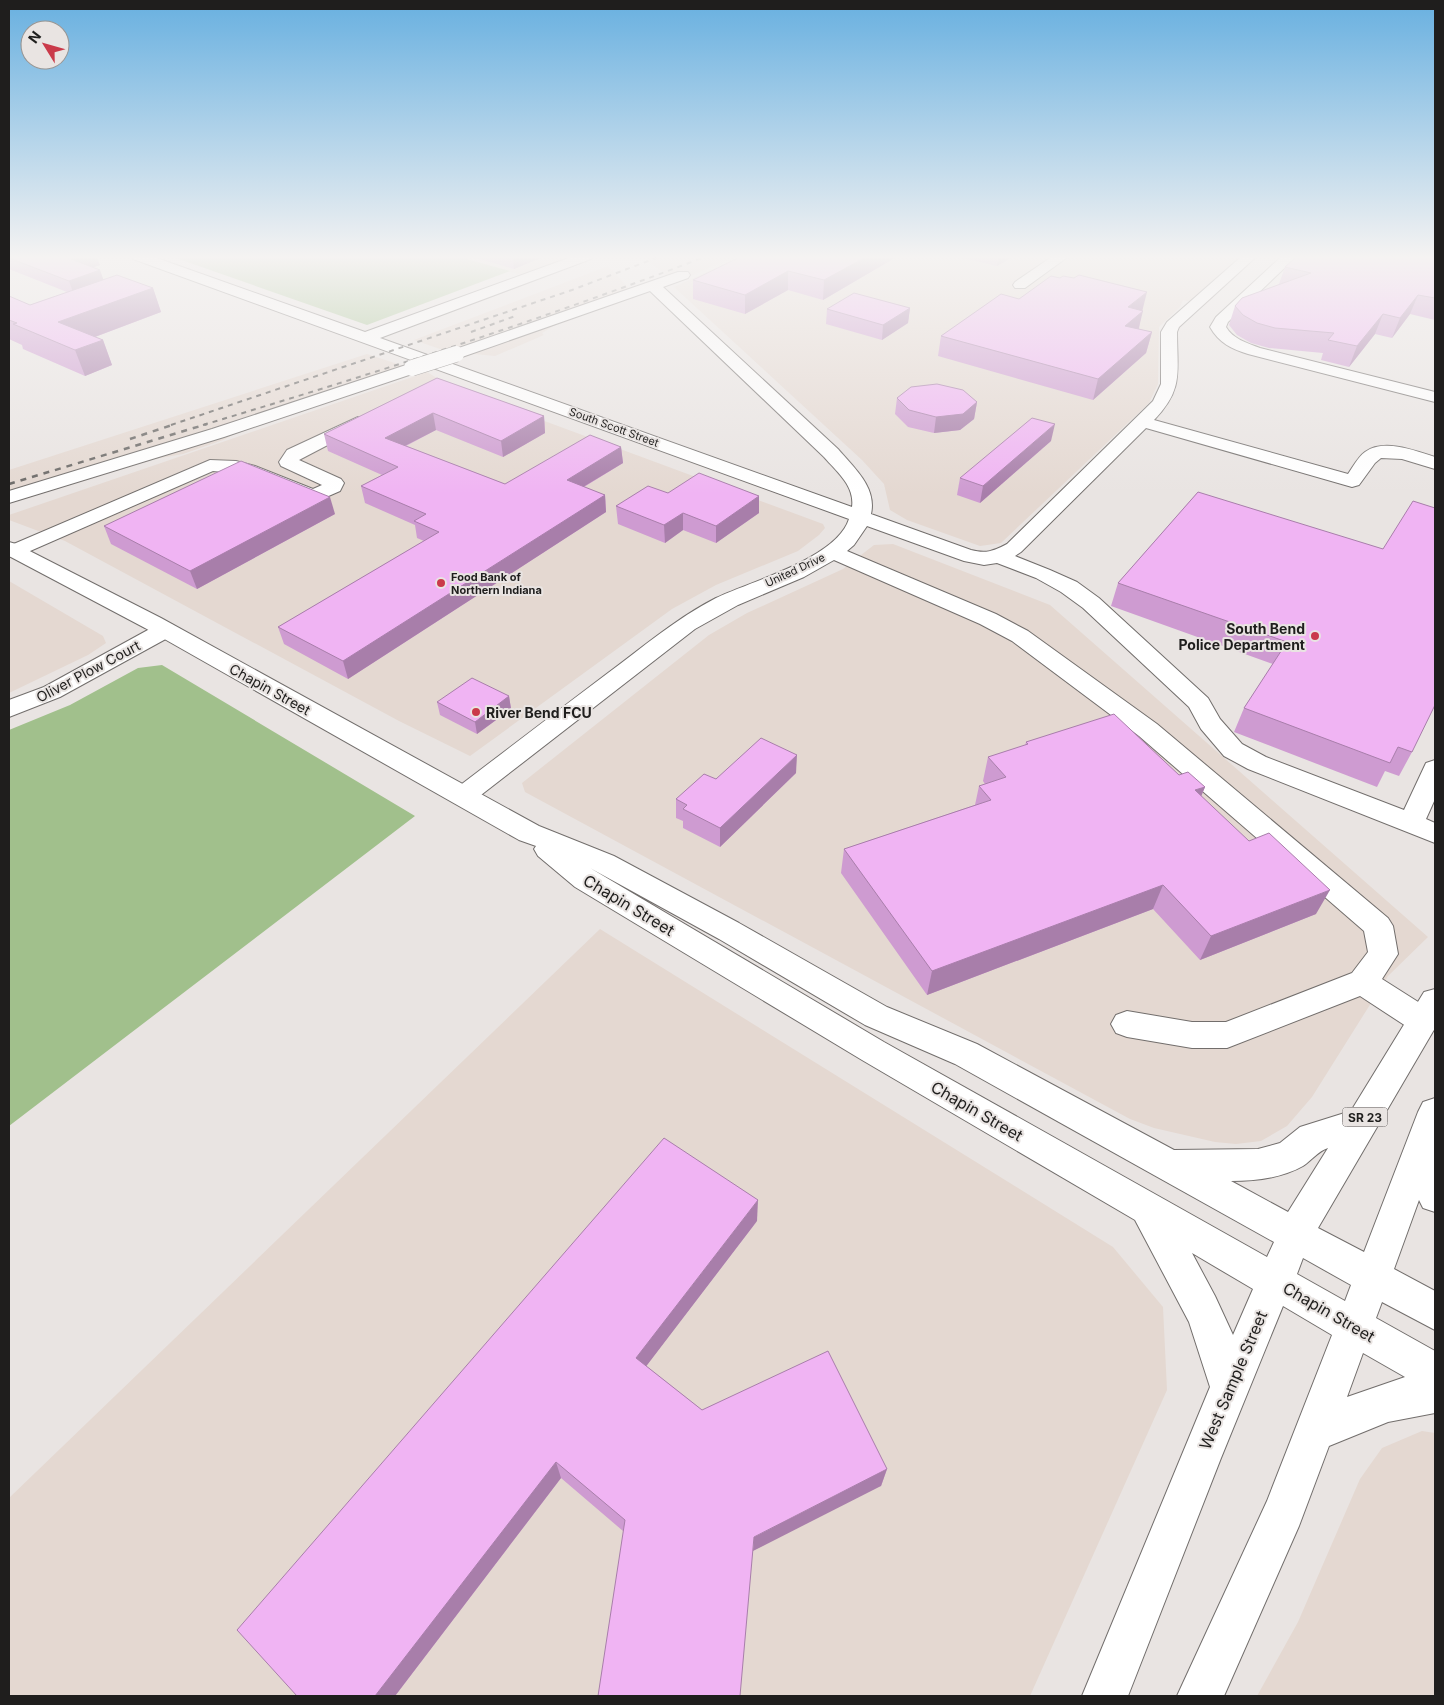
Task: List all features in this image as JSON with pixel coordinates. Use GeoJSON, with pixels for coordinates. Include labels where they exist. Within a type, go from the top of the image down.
{"type":"FeatureCollection","features":[{"type":"Feature","properties":{"kind":"main road","name":"South Scott Street"},"geometry":{"type":"LineString","coordinates":[[363,336],[458,363],[971,556],[992,559],[999,557]]}},
{"type":"Feature","properties":{"kind":"main road"},"geometry":{"type":"LineString","coordinates":[[367,337],[371,336]]}},
{"type":"Feature","properties":{"kind":"main road"},"geometry":{"type":"LineString","coordinates":[[9,497],[218,434],[412,368],[458,363],[525,336]]}},
{"type":"Feature","properties":{"kind":"main road"},"geometry":{"type":"LineString","coordinates":[[721,336],[856,481],[863,497],[861,516]]}},
{"type":"Feature","properties":{"kind":"main road"},"geometry":{"type":"LineString","coordinates":[[999,557],[1014,548],[1161,404],[1169,384],[1169,336]]}},
{"type":"Feature","properties":{"kind":"main road"},"geometry":{"type":"LineString","coordinates":[[1225,336],[1240,346],[1254,351],[1435,397]]}},
{"type":"Feature","properties":{"kind":"main road"},"geometry":{"type":"LineString","coordinates":[[436,384],[458,363]]}},
{"type":"Feature","properties":{"kind":"main road"},"geometry":{"type":"LineString","coordinates":[[11,550],[210,466],[223,464],[241,467],[309,495],[317,494],[333,486],[334,483],[288,462],[294,454],[374,414]]}},
{"type":"Feature","properties":{"kind":"main road"},"geometry":{"type":"LineString","coordinates":[[1143,422],[1352,480],[1372,454],[1381,452],[1403,454],[1435,463]]}},
{"type":"Feature","properties":{"kind":"main road","name":"United Drive"},"geometry":{"type":"LineString","coordinates":[[463,796],[687,624],[714,607],[810,565],[832,552],[854,531],[861,516]]}},
{"type":"Feature","properties":{"kind":"main road","name":"Chapin Street"},"geometry":{"type":"LineString","coordinates":[[11,550],[165,630],[529,833],[594,871],[710,953],[873,1051],[1435,1374]]}},
{"type":"Feature","properties":{"kind":"main road"},"geometry":{"type":"LineString","coordinates":[[832,552],[988,619],[1020,636],[1148,730],[1378,926],[1383,954],[1363,982],[1227,1035],[1192,1036],[1127,1024]]}},
{"type":"Feature","properties":{"kind":"main road"},"geometry":{"type":"LineString","coordinates":[[999,557],[1069,587],[1091,603],[1199,703],[1210,723],[1233,750],[1257,762],[1435,833]]}},
{"type":"Feature","properties":{"kind":"main road","name":"Oliver Plow Court"},"geometry":{"type":"LineString","coordinates":[[9,709],[52,692],[165,630]]}},
{"type":"Feature","properties":{"kind":"main road"},"geometry":{"type":"LineString","coordinates":[[1412,824],[1435,769]]}},
{"type":"Feature","properties":{"kind":"main road","name":"Chapin Street"},"geometry":{"type":"LineString","coordinates":[[594,871],[729,931],[876,1016],[966,1054],[1435,1311]]}},
{"type":"Feature","properties":{"kind":"main road"},"geometry":{"type":"LineString","coordinates":[[1363,982],[1429,1011]]}},
{"type":"Feature","properties":{"kind":"main road","name":"West Sample Street"},"geometry":{"type":"LineString","coordinates":[[1106,1696],[1230,1387],[1295,1234],[1429,1011]]}},
{"type":"Feature","properties":{"kind":"main road"},"geometry":{"type":"LineString","coordinates":[[1200,1696],[1284,1511],[1435,1112]]}},
{"type":"Feature","properties":{"kind":"main road"},"geometry":{"type":"LineString","coordinates":[[1172,1166],[1258,1165],[1290,1155],[1312,1138],[1362,1122]]}},
{"type":"Feature","properties":{"kind":"main road"},"geometry":{"type":"LineString","coordinates":[[1422,1149],[1435,1196]]}},
{"type":"Feature","properties":{"kind":"main road"},"geometry":{"type":"LineString","coordinates":[[1148,1209],[1202,1309],[1215,1338],[1230,1387]]}},
{"type":"Feature","properties":{"kind":"main road"},"geometry":{"type":"LineString","coordinates":[[1314,1432],[1362,1410],[1395,1400],[1435,1394]]}},
{"type":"Feature","properties":{"kind":"shaded area"},"geometry":{"type":"Polygon","coordinates":[[[426,336],[543,336],[495,356],[474,354],[460,356],[414,340],[426,336]]]}},
{"type":"Feature","properties":{"kind":"shaded area"},"geometry":{"type":"Polygon","coordinates":[[[727,336],[1159,336],[1158,384],[1149,403],[1001,543],[980,546],[907,520],[890,510],[884,484],[862,460],[727,336]]]}},
{"type":"Feature","properties":{"kind":"shaded area"},"geometry":{"type":"Polygon","coordinates":[[[367,354],[416,370],[244,429],[223,440],[183,454],[125,464],[9,500],[9,470],[367,354]]]}},
{"type":"Feature","properties":{"kind":"shaded area"},"geometry":{"type":"Polygon","coordinates":[[[427,372],[450,386],[823,524],[825,528],[798,551],[716,585],[672,609],[470,756],[399,721],[65,541],[9,520],[9,515],[427,372]]]}},
{"type":"Feature","properties":{"kind":"shaded area"},"geometry":{"type":"Polygon","coordinates":[[[893,544],[1050,605],[1428,937],[1388,976],[1312,1097],[1287,1126],[1261,1141],[1236,1144],[1215,1142],[1154,1128],[1130,1119],[525,792],[522,783],[709,635],[747,613],[843,569],[874,545],[893,544]]]}},
{"type":"Feature","properties":{"kind":"shaded area"},"geometry":{"type":"Polygon","coordinates":[[[9,581],[103,636],[106,643],[88,655],[9,693],[9,581]]]}},
{"type":"Feature","properties":{"kind":"shaded area"},"geometry":{"type":"Polygon","coordinates":[[[600,929],[1113,1247],[1163,1307],[1167,1390],[1030,1696],[9,1696],[9,1498],[600,929]]]}},
{"type":"Feature","properties":{"kind":"shaded area"},"geometry":{"type":"Polygon","coordinates":[[[1422,1431],[1435,1433],[1435,1696],[1257,1696],[1298,1622],[1360,1479],[1382,1448],[1422,1431]]]}},
{"type":"Feature","properties":{"kind":"green space"},"geometry":{"type":"Polygon","coordinates":[[[162,665],[415,816],[9,1126],[9,730],[70,705],[138,668],[162,665]]]}},
{"type":"Feature","properties":{"kind":"building"},"geometry":{"type":"Polygon","coordinates":[[[41,336],[92,336],[103,340],[75,350],[41,336]]]}},
{"type":"Feature","properties":{"kind":"building"},"geometry":{"type":"Polygon","coordinates":[[[942,336],[1148,336],[1098,379],[942,336]]]}},
{"type":"Feature","properties":{"kind":"building"},"geometry":{"type":"Polygon","coordinates":[[[1332,336],[1365,336],[1357,346],[1328,340],[1332,336]]]}},
{"type":"Feature","properties":{"kind":"building"},"geometry":{"type":"Polygon","coordinates":[[[437,378],[544,416],[501,441],[433,413],[385,438],[505,484],[590,435],[621,447],[567,480],[605,495],[343,661],[278,627],[439,532],[414,521],[426,514],[361,486],[398,467],[324,434],[437,378]]]}},
{"type":"Feature","properties":{"kind":"building"},"geometry":{"type":"Polygon","coordinates":[[[937,384],[963,390],[977,402],[963,414],[936,417],[909,410],[897,398],[911,387],[937,384]]]}},
{"type":"Feature","properties":{"kind":"building"},"geometry":{"type":"Polygon","coordinates":[[[1032,418],[1055,424],[983,486],[960,478],[1032,418]]]}},
{"type":"Feature","properties":{"kind":"building"},"geometry":{"type":"Polygon","coordinates":[[[241,461],[330,497],[190,571],[104,526],[241,461]]]}},
{"type":"Feature","properties":{"kind":"building"},"geometry":{"type":"Polygon","coordinates":[[[699,473],[759,496],[716,526],[683,513],[664,525],[616,506],[648,486],[668,493],[699,473]]]}},
{"type":"Feature","properties":{"kind":"building","name":"South Bend Police Department"},"geometry":{"type":"Polygon","coordinates":[[[1198,492],[1383,549],[1413,501],[1435,508],[1435,705],[1412,752],[1398,747],[1390,763],[1244,708],[1287,642],[1118,583],[1198,492]]]}},
{"type":"Feature","properties":{"kind":"building"},"geometry":{"type":"Polygon","coordinates":[[[472,678],[509,696],[475,722],[437,702],[472,678]]]}},
{"type":"Feature","properties":{"kind":"building"},"geometry":{"type":"Polygon","coordinates":[[[1114,714],[1179,775],[1188,772],[1205,787],[1195,790],[1249,841],[1269,833],[1330,890],[1211,936],[1163,885],[932,971],[844,849],[991,800],[979,786],[1006,777],[988,757],[1028,744],[1026,742],[1114,714]]]}},
{"type":"Feature","properties":{"kind":"building"},"geometry":{"type":"Polygon","coordinates":[[[761,738],[797,755],[720,828],[683,809],[687,805],[676,799],[704,774],[716,779],[761,738]]]}},
{"type":"Feature","properties":{"kind":"building"},"geometry":{"type":"Polygon","coordinates":[[[664,1138],[758,1200],[636,1358],[702,1410],[828,1351],[887,1469],[754,1537],[740,1696],[598,1696],[625,1520],[556,1462],[375,1696],[297,1696],[237,1630],[664,1138]]]}},
{"type":"Feature","properties":{"kind":"railway"},"geometry":{"type":"LineString","coordinates":[[171,425],[437,336]]}},
{"type":"Feature","properties":{"kind":"railway"},"geometry":{"type":"LineString","coordinates":[[203,425],[484,336]]}},
{"type":"Feature","properties":{"kind":"railway"},"geometry":{"type":"LineString","coordinates":[[130,439],[175,424]]}},
{"type":"Feature","properties":{"kind":"railway"},"geometry":{"type":"LineString","coordinates":[[9,484],[207,424]]}},
{"type":"Feature","properties":{"kind":"place","name":"Food Bank of Northern Indiana"},"geometry":{"type":"Point","coordinates":[441,583]}},
{"type":"Feature","properties":{"kind":"place","name":"South Bend Police Department"},"geometry":{"type":"Point","coordinates":[1315,636]}},
{"type":"Feature","properties":{"kind":"place","name":"River Bend FCU"},"geometry":{"type":"Point","coordinates":[476,712]}}]}
